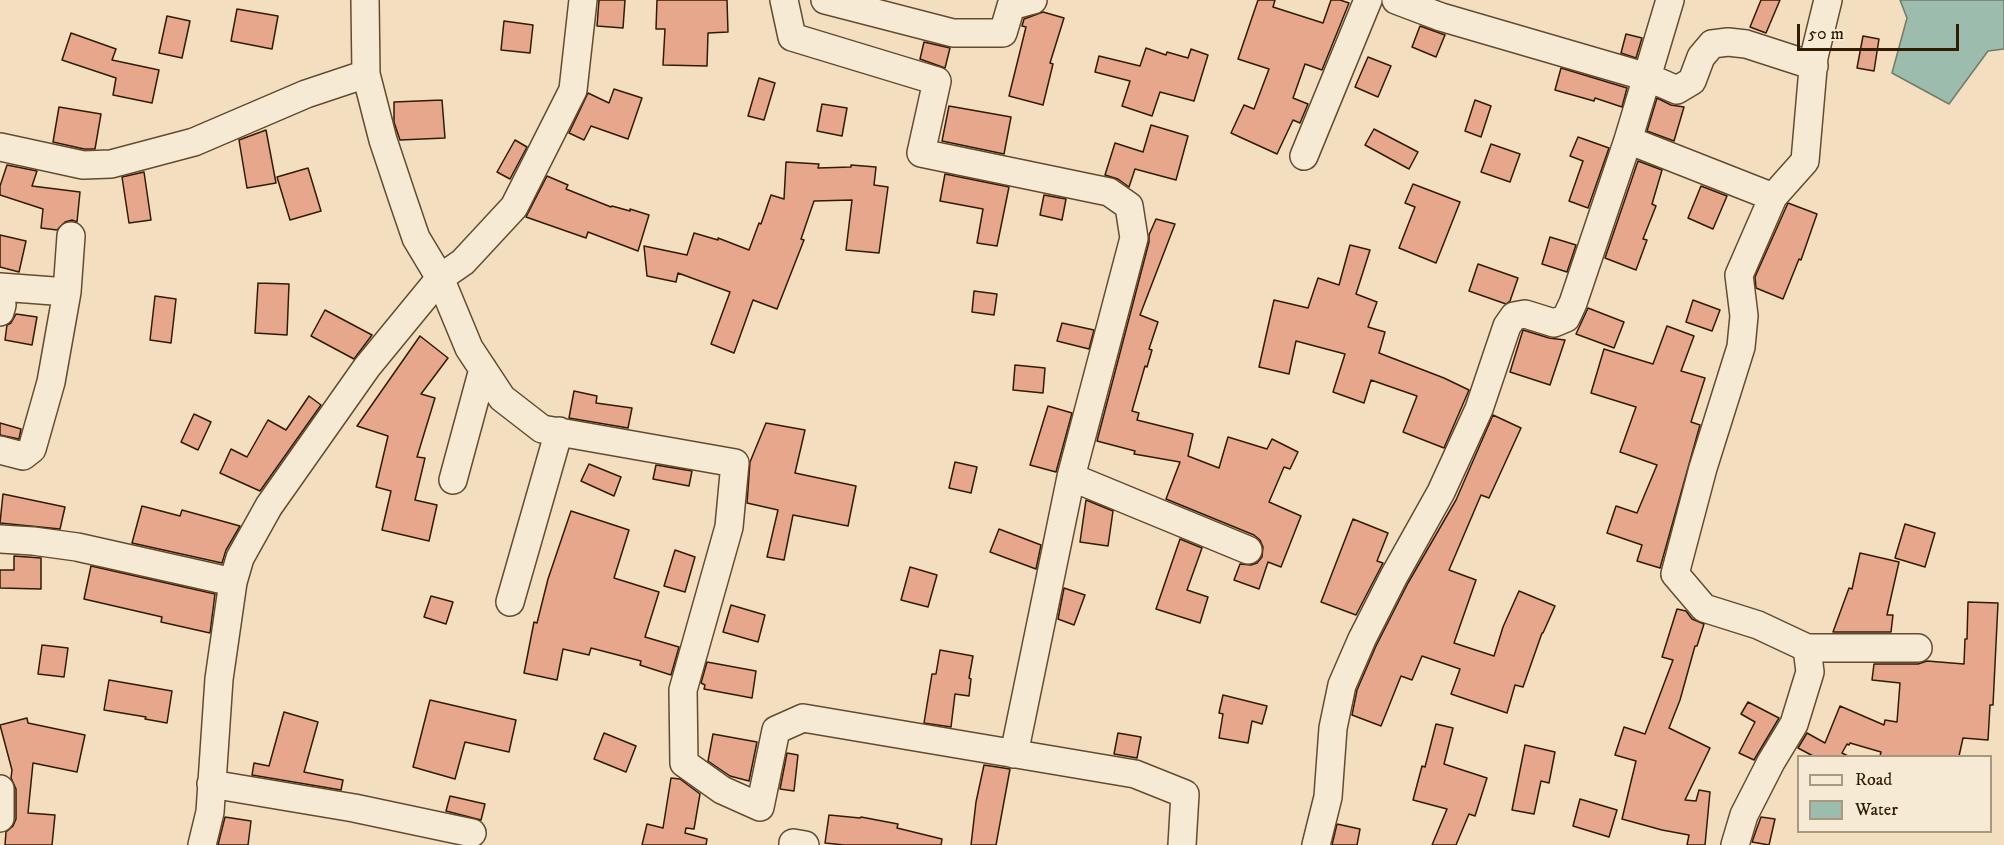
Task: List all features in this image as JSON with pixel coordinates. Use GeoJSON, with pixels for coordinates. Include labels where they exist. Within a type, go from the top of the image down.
{"type":"FeatureCollection","features":[{"type":"Feature","properties":{"kind":"street"},"geometry":{"type":"LineString","coordinates":[[365,0],[366,74],[383,140],[416,238],[441,278],[469,348],[502,398],[542,429],[735,463],[729,527],[683,690],[684,764],[722,790],[760,807],[776,730],[803,718],[1135,774],[1185,794],[1182,845]]}},
{"type":"Feature","properties":{"kind":"street"},"geometry":{"type":"LineString","coordinates":[[202,845],[210,812],[219,679],[233,582],[240,558],[269,506],[367,368],[441,278],[462,262],[514,207],[573,90],[583,0]]}},
{"type":"Feature","properties":{"kind":"street"},"geometry":{"type":"LineString","coordinates":[[784,0],[792,38],[937,81],[921,153],[1109,192],[1129,206],[1134,238],[1071,477],[1014,754]]}},
{"type":"Feature","properties":{"kind":"street"},"geometry":{"type":"LineString","coordinates":[[825,0],[953,33],[1003,33],[1011,6],[1033,0]]}},
{"type":"Feature","properties":{"kind":"street"},"geometry":{"type":"LineString","coordinates":[[1304,156],[1368,0]]}},
{"type":"Feature","properties":{"kind":"street"},"geometry":{"type":"LineString","coordinates":[[1396,0],[1441,17],[1647,78],[1677,90],[1692,81],[1701,57],[1712,44],[1728,42],[1746,44],[1814,66]]}},
{"type":"Feature","properties":{"kind":"street"},"geometry":{"type":"LineString","coordinates":[[1316,845],[1328,797],[1335,718],[1342,685],[1394,576],[1441,492],[1479,409],[1507,326],[1514,316],[1525,314],[1554,323],[1566,318],[1628,140],[1670,0]]}},
{"type":"Feature","properties":{"kind":"street"},"geometry":{"type":"LineString","coordinates":[[1828,0],[1814,66],[1805,161],[1773,196],[1739,275],[1744,316],[1741,347],[1703,468],[1675,574],[1704,608],[1758,625],[1807,648],[1918,648]]}},
{"type":"Feature","properties":{"kind":"street"},"geometry":{"type":"LineString","coordinates":[[0,148],[83,165],[111,164],[194,142],[306,94],[366,74]]}},
{"type":"Feature","properties":{"kind":"street"},"geometry":{"type":"LineString","coordinates":[[1628,140],[1773,196]]}},
{"type":"Feature","properties":{"kind":"street"},"geometry":{"type":"LineString","coordinates":[[0,450],[23,456],[32,449],[51,382],[67,292],[71,236]]}},
{"type":"Feature","properties":{"kind":"street"},"geometry":{"type":"LineString","coordinates":[[0,287],[67,292]]}},
{"type":"Feature","properties":{"kind":"street"},"geometry":{"type":"LineString","coordinates":[[0,292],[2,305],[0,312]]}},
{"type":"Feature","properties":{"kind":"street"},"geometry":{"type":"LineString","coordinates":[[453,480],[483,369]]}},
{"type":"Feature","properties":{"kind":"street"},"geometry":{"type":"LineString","coordinates":[[510,602],[559,431]]}},
{"type":"Feature","properties":{"kind":"street"},"geometry":{"type":"LineString","coordinates":[[1071,477],[1248,550]]}},
{"type":"Feature","properties":{"kind":"street"},"geometry":{"type":"LineString","coordinates":[[0,539],[77,547],[233,582]]}},
{"type":"Feature","properties":{"kind":"street"},"geometry":{"type":"LineString","coordinates":[[1735,845],[1744,815],[1771,762],[1794,724],[1810,672],[1807,648]]}},
{"type":"Feature","properties":{"kind":"street"},"geometry":{"type":"LineString","coordinates":[[212,784],[354,808],[472,833]]}},
{"type":"Feature","properties":{"kind":"water"},"geometry":{"type":"Polygon","coordinates":[[[1900,0],[2004,0],[2004,49],[1988,51],[1949,104],[1892,73],[1907,18],[1900,0]]]}},
{"type":"Feature","properties":{"kind":"building"},"geometry":{"type":"Polygon","coordinates":[[[599,0],[625,0],[623,28],[597,26],[599,0]]]}},
{"type":"Feature","properties":{"kind":"building"},"geometry":{"type":"Polygon","coordinates":[[[657,0],[727,0],[728,32],[708,33],[707,66],[663,65],[665,29],[656,29],[657,0]]]}},
{"type":"Feature","properties":{"kind":"building"},"geometry":{"type":"Polygon","coordinates":[[[1258,0],[1275,0],[1273,7],[1323,23],[1331,0],[1349,3],[1322,70],[1305,64],[1293,98],[1308,104],[1300,123],[1293,120],[1277,154],[1231,133],[1244,105],[1254,109],[1269,69],[1238,59],[1258,0]]]}},
{"type":"Feature","properties":{"kind":"building"},"geometry":{"type":"Polygon","coordinates":[[[1761,0],[1780,0],[1766,33],[1750,27],[1761,0]]]}},
{"type":"Feature","properties":{"kind":"building"},"geometry":{"type":"Polygon","coordinates":[[[237,9],[278,16],[272,49],[231,41],[237,9]]]}},
{"type":"Feature","properties":{"kind":"building"},"geometry":{"type":"Polygon","coordinates":[[[1043,12],[1064,18],[1050,63],[1053,64],[1043,105],[1009,96],[1026,27],[1022,26],[1024,19],[1043,12]]]}},
{"type":"Feature","properties":{"kind":"building"},"geometry":{"type":"Polygon","coordinates":[[[167,16],[190,21],[182,58],[159,53],[167,16]]]}},
{"type":"Feature","properties":{"kind":"building"},"geometry":{"type":"Polygon","coordinates":[[[504,21],[533,25],[530,53],[501,50],[504,21]]]}},
{"type":"Feature","properties":{"kind":"building"},"geometry":{"type":"Polygon","coordinates":[[[1420,26],[1445,35],[1436,57],[1412,47],[1420,26]]]}},
{"type":"Feature","properties":{"kind":"building"},"geometry":{"type":"Polygon","coordinates":[[[71,33],[116,49],[112,60],[159,70],[152,103],[113,95],[116,78],[62,60],[71,33]]]}},
{"type":"Feature","properties":{"kind":"building"},"geometry":{"type":"Polygon","coordinates":[[[1626,34],[1642,38],[1636,58],[1621,53],[1626,34]]]}},
{"type":"Feature","properties":{"kind":"building"},"geometry":{"type":"Polygon","coordinates":[[[1863,36],[1879,39],[1874,71],[1857,68],[1863,36]]]}},
{"type":"Feature","properties":{"kind":"building"},"geometry":{"type":"Polygon","coordinates":[[[924,42],[950,48],[945,68],[920,59],[924,42]]]}},
{"type":"Feature","properties":{"kind":"building"},"geometry":{"type":"Polygon","coordinates":[[[1146,48],[1166,55],[1167,52],[1188,58],[1191,49],[1208,55],[1194,101],[1160,92],[1152,116],[1122,106],[1130,81],[1095,72],[1099,56],[1140,66],[1146,48]]]}},
{"type":"Feature","properties":{"kind":"building"},"geometry":{"type":"Polygon","coordinates":[[[1368,57],[1391,66],[1378,97],[1355,87],[1368,57]]]}},
{"type":"Feature","properties":{"kind":"building"},"geometry":{"type":"Polygon","coordinates":[[[1561,68],[1627,88],[1622,107],[1595,98],[1594,101],[1555,90],[1561,68]]]}},
{"type":"Feature","properties":{"kind":"building"},"geometry":{"type":"Polygon","coordinates":[[[759,78],[775,83],[764,120],[748,116],[759,78]]]}},
{"type":"Feature","properties":{"kind":"building"},"geometry":{"type":"Polygon","coordinates":[[[614,89],[642,98],[628,139],[591,126],[584,140],[569,133],[588,93],[609,103],[614,89]]]}},
{"type":"Feature","properties":{"kind":"building"},"geometry":{"type":"Polygon","coordinates":[[[1657,98],[1671,105],[1684,107],[1674,141],[1647,131],[1657,98]]]}},
{"type":"Feature","properties":{"kind":"building"},"geometry":{"type":"Polygon","coordinates":[[[442,100],[445,138],[400,140],[394,122],[394,102],[442,100]]]}},
{"type":"Feature","properties":{"kind":"building"},"geometry":{"type":"Polygon","coordinates":[[[1475,100],[1491,106],[1481,137],[1465,131],[1475,100]]]}},
{"type":"Feature","properties":{"kind":"building"},"geometry":{"type":"Polygon","coordinates":[[[822,104],[847,108],[842,136],[817,131],[822,104]]]}},
{"type":"Feature","properties":{"kind":"building"},"geometry":{"type":"Polygon","coordinates":[[[949,106],[1011,117],[1004,154],[942,141],[949,106]]]}},
{"type":"Feature","properties":{"kind":"building"},"geometry":{"type":"Polygon","coordinates":[[[59,107],[101,114],[95,149],[84,149],[53,142],[59,107]]]}},
{"type":"Feature","properties":{"kind":"building"},"geometry":{"type":"Polygon","coordinates":[[[1151,125],[1188,136],[1176,180],[1135,169],[1129,187],[1118,179],[1105,175],[1115,143],[1143,152],[1151,125]]]}},
{"type":"Feature","properties":{"kind":"building"},"geometry":{"type":"Polygon","coordinates":[[[1374,129],[1418,152],[1409,169],[1365,145],[1374,129]]]}},
{"type":"Feature","properties":{"kind":"building"},"geometry":{"type":"Polygon","coordinates":[[[266,130],[276,183],[247,188],[239,140],[266,130]]]}},
{"type":"Feature","properties":{"kind":"building"},"geometry":{"type":"Polygon","coordinates":[[[1578,137],[1609,148],[1588,208],[1569,201],[1583,161],[1570,156],[1578,137]]]}},
{"type":"Feature","properties":{"kind":"building"},"geometry":{"type":"Polygon","coordinates":[[[515,140],[527,147],[510,179],[497,172],[515,140]]]}},
{"type":"Feature","properties":{"kind":"building"},"geometry":{"type":"Polygon","coordinates":[[[1491,144],[1520,154],[1510,182],[1481,172],[1491,144]]]}},
{"type":"Feature","properties":{"kind":"building"},"geometry":{"type":"Polygon","coordinates":[[[1638,161],[1662,170],[1652,204],[1656,206],[1643,239],[1647,240],[1636,270],[1605,258],[1638,161]]]}},
{"type":"Feature","properties":{"kind":"building"},"geometry":{"type":"Polygon","coordinates":[[[786,162],[819,164],[818,168],[851,167],[851,165],[876,167],[874,185],[888,187],[879,253],[846,250],[852,200],[814,201],[801,239],[804,240],[777,309],[753,300],[734,353],[711,344],[730,292],[678,273],[676,282],[647,276],[644,246],[687,255],[694,233],[718,240],[718,238],[749,250],[771,195],[784,199],[786,162]]]}},
{"type":"Feature","properties":{"kind":"building"},"geometry":{"type":"Polygon","coordinates":[[[7,165],[37,171],[32,186],[80,192],[77,222],[72,220],[65,222],[57,230],[41,228],[43,209],[0,195],[0,186],[7,165]]]}},
{"type":"Feature","properties":{"kind":"building"},"geometry":{"type":"Polygon","coordinates":[[[308,168],[321,211],[290,220],[277,177],[308,168]]]}},
{"type":"Feature","properties":{"kind":"building"},"geometry":{"type":"Polygon","coordinates":[[[144,172],[151,220],[129,223],[122,177],[144,172]]]}},
{"type":"Feature","properties":{"kind":"building"},"geometry":{"type":"Polygon","coordinates":[[[945,174],[1009,187],[997,246],[977,243],[983,209],[940,201],[945,174]]]}},
{"type":"Feature","properties":{"kind":"building"},"geometry":{"type":"Polygon","coordinates":[[[547,176],[568,185],[566,189],[611,207],[630,211],[630,209],[649,215],[638,251],[588,232],[586,238],[526,217],[547,176]]]}},
{"type":"Feature","properties":{"kind":"building"},"geometry":{"type":"Polygon","coordinates":[[[1413,184],[1460,202],[1436,263],[1399,248],[1415,207],[1405,203],[1413,184]]]}},
{"type":"Feature","properties":{"kind":"building"},"geometry":{"type":"Polygon","coordinates":[[[1701,186],[1727,196],[1713,229],[1688,218],[1701,186]]]}},
{"type":"Feature","properties":{"kind":"building"},"geometry":{"type":"Polygon","coordinates":[[[1044,195],[1066,199],[1062,220],[1040,215],[1044,195]]]}},
{"type":"Feature","properties":{"kind":"building"},"geometry":{"type":"Polygon","coordinates":[[[1788,203],[1817,214],[1801,260],[1799,259],[1783,299],[1756,288],[1755,277],[1788,203]]]}},
{"type":"Feature","properties":{"kind":"building"},"geometry":{"type":"Polygon","coordinates":[[[1156,219],[1175,224],[1140,315],[1158,322],[1149,349],[1152,350],[1132,411],[1139,413],[1137,420],[1193,434],[1188,456],[1219,468],[1228,437],[1267,449],[1272,439],[1298,452],[1290,469],[1284,467],[1269,502],[1301,516],[1281,567],[1268,562],[1259,589],[1234,580],[1240,564],[1251,565],[1257,563],[1262,557],[1263,547],[1260,540],[1254,535],[1166,499],[1180,462],[1134,454],[1135,451],[1097,441],[1149,235],[1156,219]]]}},
{"type":"Feature","properties":{"kind":"building"},"geometry":{"type":"Polygon","coordinates":[[[0,235],[26,241],[19,272],[0,267],[0,235]]]}},
{"type":"Feature","properties":{"kind":"building"},"geometry":{"type":"Polygon","coordinates":[[[1550,237],[1576,245],[1567,272],[1542,264],[1550,237]]]}},
{"type":"Feature","properties":{"kind":"building"},"geometry":{"type":"Polygon","coordinates":[[[1350,245],[1370,250],[1356,294],[1377,302],[1368,327],[1385,332],[1379,353],[1469,390],[1444,448],[1403,432],[1417,396],[1371,380],[1364,403],[1333,392],[1345,354],[1296,341],[1289,374],[1259,367],[1274,300],[1308,308],[1318,278],[1339,285],[1350,245]]]}},
{"type":"Feature","properties":{"kind":"building"},"geometry":{"type":"Polygon","coordinates":[[[1478,264],[1518,278],[1510,301],[1506,304],[1469,291],[1478,264]]]}},
{"type":"Feature","properties":{"kind":"building"},"geometry":{"type":"Polygon","coordinates":[[[258,283],[289,284],[287,335],[255,333],[258,283]]]}},
{"type":"Feature","properties":{"kind":"building"},"geometry":{"type":"Polygon","coordinates":[[[974,291],[997,294],[994,315],[972,312],[974,291]]]}},
{"type":"Feature","properties":{"kind":"building"},"geometry":{"type":"Polygon","coordinates":[[[155,296],[176,299],[171,343],[150,340],[155,296]]]}},
{"type":"Feature","properties":{"kind":"building"},"geometry":{"type":"Polygon","coordinates":[[[1693,300],[1720,310],[1712,331],[1686,322],[1693,300]]]}},
{"type":"Feature","properties":{"kind":"building"},"geometry":{"type":"Polygon","coordinates":[[[1588,308],[1624,322],[1614,348],[1576,334],[1588,308]]]}},
{"type":"Feature","properties":{"kind":"building"},"geometry":{"type":"Polygon","coordinates":[[[325,310],[372,335],[354,359],[311,336],[325,310]]]}},
{"type":"Feature","properties":{"kind":"building"},"geometry":{"type":"Polygon","coordinates":[[[16,314],[37,317],[32,345],[5,340],[7,325],[11,323],[16,314]]]}},
{"type":"Feature","properties":{"kind":"building"},"geometry":{"type":"Polygon","coordinates":[[[1062,323],[1094,330],[1089,349],[1057,341],[1062,323]]]}},
{"type":"Feature","properties":{"kind":"building"},"geometry":{"type":"Polygon","coordinates":[[[1667,326],[1694,336],[1681,371],[1705,378],[1691,422],[1700,425],[1660,568],[1637,561],[1642,545],[1607,533],[1616,506],[1637,513],[1657,465],[1620,452],[1636,407],[1591,393],[1604,349],[1653,364],[1667,326]]]}},
{"type":"Feature","properties":{"kind":"building"},"geometry":{"type":"Polygon","coordinates":[[[1523,330],[1565,340],[1550,385],[1510,372],[1523,330]]]}},
{"type":"Feature","properties":{"kind":"building"},"geometry":{"type":"Polygon","coordinates":[[[420,336],[448,358],[421,394],[435,398],[417,457],[425,458],[415,500],[437,505],[429,541],[382,530],[391,491],[376,487],[388,436],[357,426],[420,336]]]}},
{"type":"Feature","properties":{"kind":"building"},"geometry":{"type":"Polygon","coordinates":[[[1015,365],[1045,368],[1043,393],[1013,390],[1015,365]]]}},
{"type":"Feature","properties":{"kind":"building"},"geometry":{"type":"Polygon","coordinates":[[[574,391],[597,396],[596,403],[632,408],[628,428],[569,418],[574,391]]]}},
{"type":"Feature","properties":{"kind":"building"},"geometry":{"type":"Polygon","coordinates":[[[309,396],[321,405],[260,491],[220,473],[231,449],[247,457],[268,420],[286,430],[309,396]]]}},
{"type":"Feature","properties":{"kind":"building"},"geometry":{"type":"Polygon","coordinates":[[[1048,406],[1072,413],[1056,472],[1030,465],[1048,406]]]}},
{"type":"Feature","properties":{"kind":"building"},"geometry":{"type":"Polygon","coordinates":[[[194,414],[211,422],[198,450],[181,442],[194,414]]]}},
{"type":"Feature","properties":{"kind":"building"},"geometry":{"type":"Polygon","coordinates":[[[1493,415],[1521,428],[1489,498],[1481,495],[1449,570],[1476,580],[1454,643],[1494,656],[1503,627],[1519,591],[1555,606],[1542,633],[1523,687],[1515,685],[1507,713],[1451,694],[1460,669],[1422,656],[1412,680],[1401,676],[1381,726],[1352,715],[1357,690],[1376,646],[1408,583],[1456,500],[1493,415]]]}},
{"type":"Feature","properties":{"kind":"building"},"geometry":{"type":"Polygon","coordinates":[[[0,423],[21,429],[19,439],[0,435],[0,423]]]}},
{"type":"Feature","properties":{"kind":"building"},"geometry":{"type":"Polygon","coordinates":[[[766,423],[805,430],[795,473],[856,486],[848,526],[793,515],[784,560],[767,557],[778,510],[747,503],[750,462],[766,423]]]}},
{"type":"Feature","properties":{"kind":"building"},"geometry":{"type":"Polygon","coordinates":[[[955,462],[977,467],[971,493],[949,488],[955,462]]]}},
{"type":"Feature","properties":{"kind":"building"},"geometry":{"type":"Polygon","coordinates":[[[589,464],[621,477],[614,496],[581,481],[589,464]]]}},
{"type":"Feature","properties":{"kind":"building"},"geometry":{"type":"Polygon","coordinates":[[[656,465],[692,471],[689,486],[653,479],[656,465]]]}},
{"type":"Feature","properties":{"kind":"building"},"geometry":{"type":"Polygon","coordinates":[[[3,494],[65,507],[60,529],[0,523],[3,494]]]}},
{"type":"Feature","properties":{"kind":"building"},"geometry":{"type":"Polygon","coordinates":[[[1086,500],[1113,511],[1108,546],[1080,542],[1086,500]]]}},
{"type":"Feature","properties":{"kind":"building"},"geometry":{"type":"Polygon","coordinates":[[[142,506],[180,516],[182,510],[240,526],[226,550],[222,563],[132,543],[142,506]]]}},
{"type":"Feature","properties":{"kind":"building"},"geometry":{"type":"Polygon","coordinates":[[[571,511],[629,530],[614,578],[659,592],[645,637],[679,647],[671,675],[640,665],[641,661],[591,648],[589,655],[563,649],[557,680],[524,673],[534,622],[537,623],[548,579],[571,511]]]}},
{"type":"Feature","properties":{"kind":"building"},"geometry":{"type":"Polygon","coordinates":[[[1353,519],[1388,533],[1377,561],[1383,563],[1356,615],[1321,602],[1353,519]]]}},
{"type":"Feature","properties":{"kind":"building"},"geometry":{"type":"Polygon","coordinates":[[[1905,524],[1935,533],[1925,567],[1895,558],[1905,524]]]}},
{"type":"Feature","properties":{"kind":"building"},"geometry":{"type":"Polygon","coordinates":[[[999,529],[1041,545],[1036,569],[990,552],[999,529]]]}},
{"type":"Feature","properties":{"kind":"building"},"geometry":{"type":"Polygon","coordinates":[[[1180,539],[1202,548],[1187,590],[1208,597],[1200,623],[1156,609],[1180,539]]]}},
{"type":"Feature","properties":{"kind":"building"},"geometry":{"type":"Polygon","coordinates":[[[675,550],[695,557],[685,592],[664,586],[675,550]]]}},
{"type":"Feature","properties":{"kind":"building"},"geometry":{"type":"Polygon","coordinates":[[[1860,553],[1899,562],[1887,615],[1893,615],[1891,632],[1833,632],[1849,588],[1852,589],[1860,553]]]}},
{"type":"Feature","properties":{"kind":"building"},"geometry":{"type":"Polygon","coordinates":[[[14,556],[41,558],[41,589],[0,588],[0,570],[14,570],[14,556]]]}},
{"type":"Feature","properties":{"kind":"building"},"geometry":{"type":"Polygon","coordinates":[[[91,566],[215,594],[210,633],[161,622],[162,617],[84,599],[91,566]]]}},
{"type":"Feature","properties":{"kind":"building"},"geometry":{"type":"Polygon","coordinates":[[[910,567],[937,575],[928,607],[901,600],[910,567]]]}},
{"type":"Feature","properties":{"kind":"building"},"geometry":{"type":"Polygon","coordinates":[[[1064,588],[1085,595],[1074,625],[1058,619],[1064,588]]]}},
{"type":"Feature","properties":{"kind":"building"},"geometry":{"type":"Polygon","coordinates":[[[431,596],[453,602],[446,624],[424,617],[431,596]]]}},
{"type":"Feature","properties":{"kind":"building"},"geometry":{"type":"Polygon","coordinates":[[[1968,602],[1998,603],[1993,705],[1990,705],[1988,740],[1963,738],[1959,755],[1880,755],[1881,752],[1850,743],[1842,753],[1846,755],[1811,755],[1798,748],[1807,733],[1825,743],[1840,706],[1884,725],[1885,720],[1897,722],[1900,683],[1872,680],[1874,664],[1918,664],[1927,661],[1964,664],[1965,639],[1967,639],[1968,602]]]}},
{"type":"Feature","properties":{"kind":"building"},"geometry":{"type":"Polygon","coordinates":[[[731,605],[765,615],[758,642],[723,632],[731,605]]]}},
{"type":"Feature","properties":{"kind":"building"},"geometry":{"type":"Polygon","coordinates":[[[1677,609],[1686,611],[1692,619],[1704,624],[1669,728],[1710,748],[1685,800],[1696,801],[1699,790],[1710,792],[1705,845],[1687,845],[1689,835],[1622,819],[1636,761],[1615,755],[1624,727],[1645,734],[1673,660],[1662,657],[1677,609]]]}},
{"type":"Feature","properties":{"kind":"building"},"geometry":{"type":"Polygon","coordinates":[[[42,645],[68,648],[64,677],[38,674],[42,645]]]}},
{"type":"Feature","properties":{"kind":"building"},"geometry":{"type":"Polygon","coordinates":[[[940,650],[973,656],[969,696],[955,694],[951,727],[924,723],[932,674],[936,674],[940,650]]]}},
{"type":"Feature","properties":{"kind":"building"},"geometry":{"type":"Polygon","coordinates":[[[707,662],[756,671],[752,698],[704,689],[705,685],[701,683],[707,662]]]}},
{"type":"Feature","properties":{"kind":"building"},"geometry":{"type":"Polygon","coordinates":[[[109,680],[172,691],[167,723],[104,710],[109,680]]]}},
{"type":"Feature","properties":{"kind":"building"},"geometry":{"type":"Polygon","coordinates":[[[1223,695],[1267,706],[1262,724],[1252,721],[1248,743],[1219,738],[1223,714],[1219,713],[1223,695]]]}},
{"type":"Feature","properties":{"kind":"building"},"geometry":{"type":"Polygon","coordinates":[[[430,700],[516,720],[509,752],[465,742],[455,779],[413,767],[430,700]]]}},
{"type":"Feature","properties":{"kind":"building"},"geometry":{"type":"Polygon","coordinates":[[[1748,702],[1779,718],[1754,760],[1739,753],[1755,722],[1741,714],[1748,702]]]}},
{"type":"Feature","properties":{"kind":"building"},"geometry":{"type":"Polygon","coordinates":[[[284,712],[318,722],[304,772],[343,780],[341,790],[252,775],[254,763],[269,766],[284,712]]]}},
{"type":"Feature","properties":{"kind":"building"},"geometry":{"type":"Polygon","coordinates":[[[27,718],[28,723],[85,735],[77,772],[33,763],[28,813],[55,815],[52,845],[5,845],[6,832],[13,826],[16,819],[16,789],[11,778],[12,770],[0,725],[27,718]]]}},
{"type":"Feature","properties":{"kind":"building"},"geometry":{"type":"Polygon","coordinates":[[[1436,724],[1453,728],[1444,764],[1487,778],[1475,816],[1469,814],[1456,845],[1432,845],[1447,809],[1413,800],[1422,766],[1425,767],[1436,724]]]}},
{"type":"Feature","properties":{"kind":"building"},"geometry":{"type":"Polygon","coordinates":[[[604,733],[636,746],[626,772],[594,759],[604,733]]]}},
{"type":"Feature","properties":{"kind":"building"},"geometry":{"type":"Polygon","coordinates":[[[1118,733],[1141,737],[1137,758],[1114,754],[1118,733]]]}},
{"type":"Feature","properties":{"kind":"building"},"geometry":{"type":"Polygon","coordinates":[[[713,734],[757,742],[749,781],[730,776],[708,761],[713,734]]]}},
{"type":"Feature","properties":{"kind":"building"},"geometry":{"type":"Polygon","coordinates":[[[1525,745],[1555,752],[1549,783],[1541,781],[1534,814],[1512,810],[1525,745]]]}},
{"type":"Feature","properties":{"kind":"building"},"geometry":{"type":"Polygon","coordinates":[[[787,753],[798,755],[794,791],[780,789],[787,753]]]}},
{"type":"Feature","properties":{"kind":"building"},"geometry":{"type":"Polygon","coordinates":[[[984,765],[1010,769],[996,845],[971,845],[976,802],[984,765]]]}},
{"type":"Feature","properties":{"kind":"building"},"geometry":{"type":"Polygon","coordinates":[[[671,778],[680,779],[700,794],[694,829],[686,828],[685,833],[707,839],[706,845],[642,845],[647,824],[663,828],[671,778]]]}},
{"type":"Feature","properties":{"kind":"building"},"geometry":{"type":"Polygon","coordinates":[[[450,796],[485,804],[481,820],[446,811],[450,796]]]}},
{"type":"Feature","properties":{"kind":"building"},"geometry":{"type":"Polygon","coordinates":[[[1580,799],[1617,810],[1609,837],[1573,826],[1580,799]]]}},
{"type":"Feature","properties":{"kind":"building"},"geometry":{"type":"Polygon","coordinates":[[[829,815],[861,817],[898,824],[897,828],[942,839],[941,845],[825,843],[829,815]]]}},
{"type":"Feature","properties":{"kind":"building"},"geometry":{"type":"Polygon","coordinates":[[[225,817],[251,821],[248,845],[218,845],[225,817]]]}},
{"type":"Feature","properties":{"kind":"building"},"geometry":{"type":"Polygon","coordinates":[[[1761,817],[1775,819],[1769,845],[1752,842],[1761,817]]]}},
{"type":"Feature","properties":{"kind":"building"},"geometry":{"type":"Polygon","coordinates":[[[1337,824],[1360,829],[1357,845],[1332,845],[1337,824]]]}}]}
